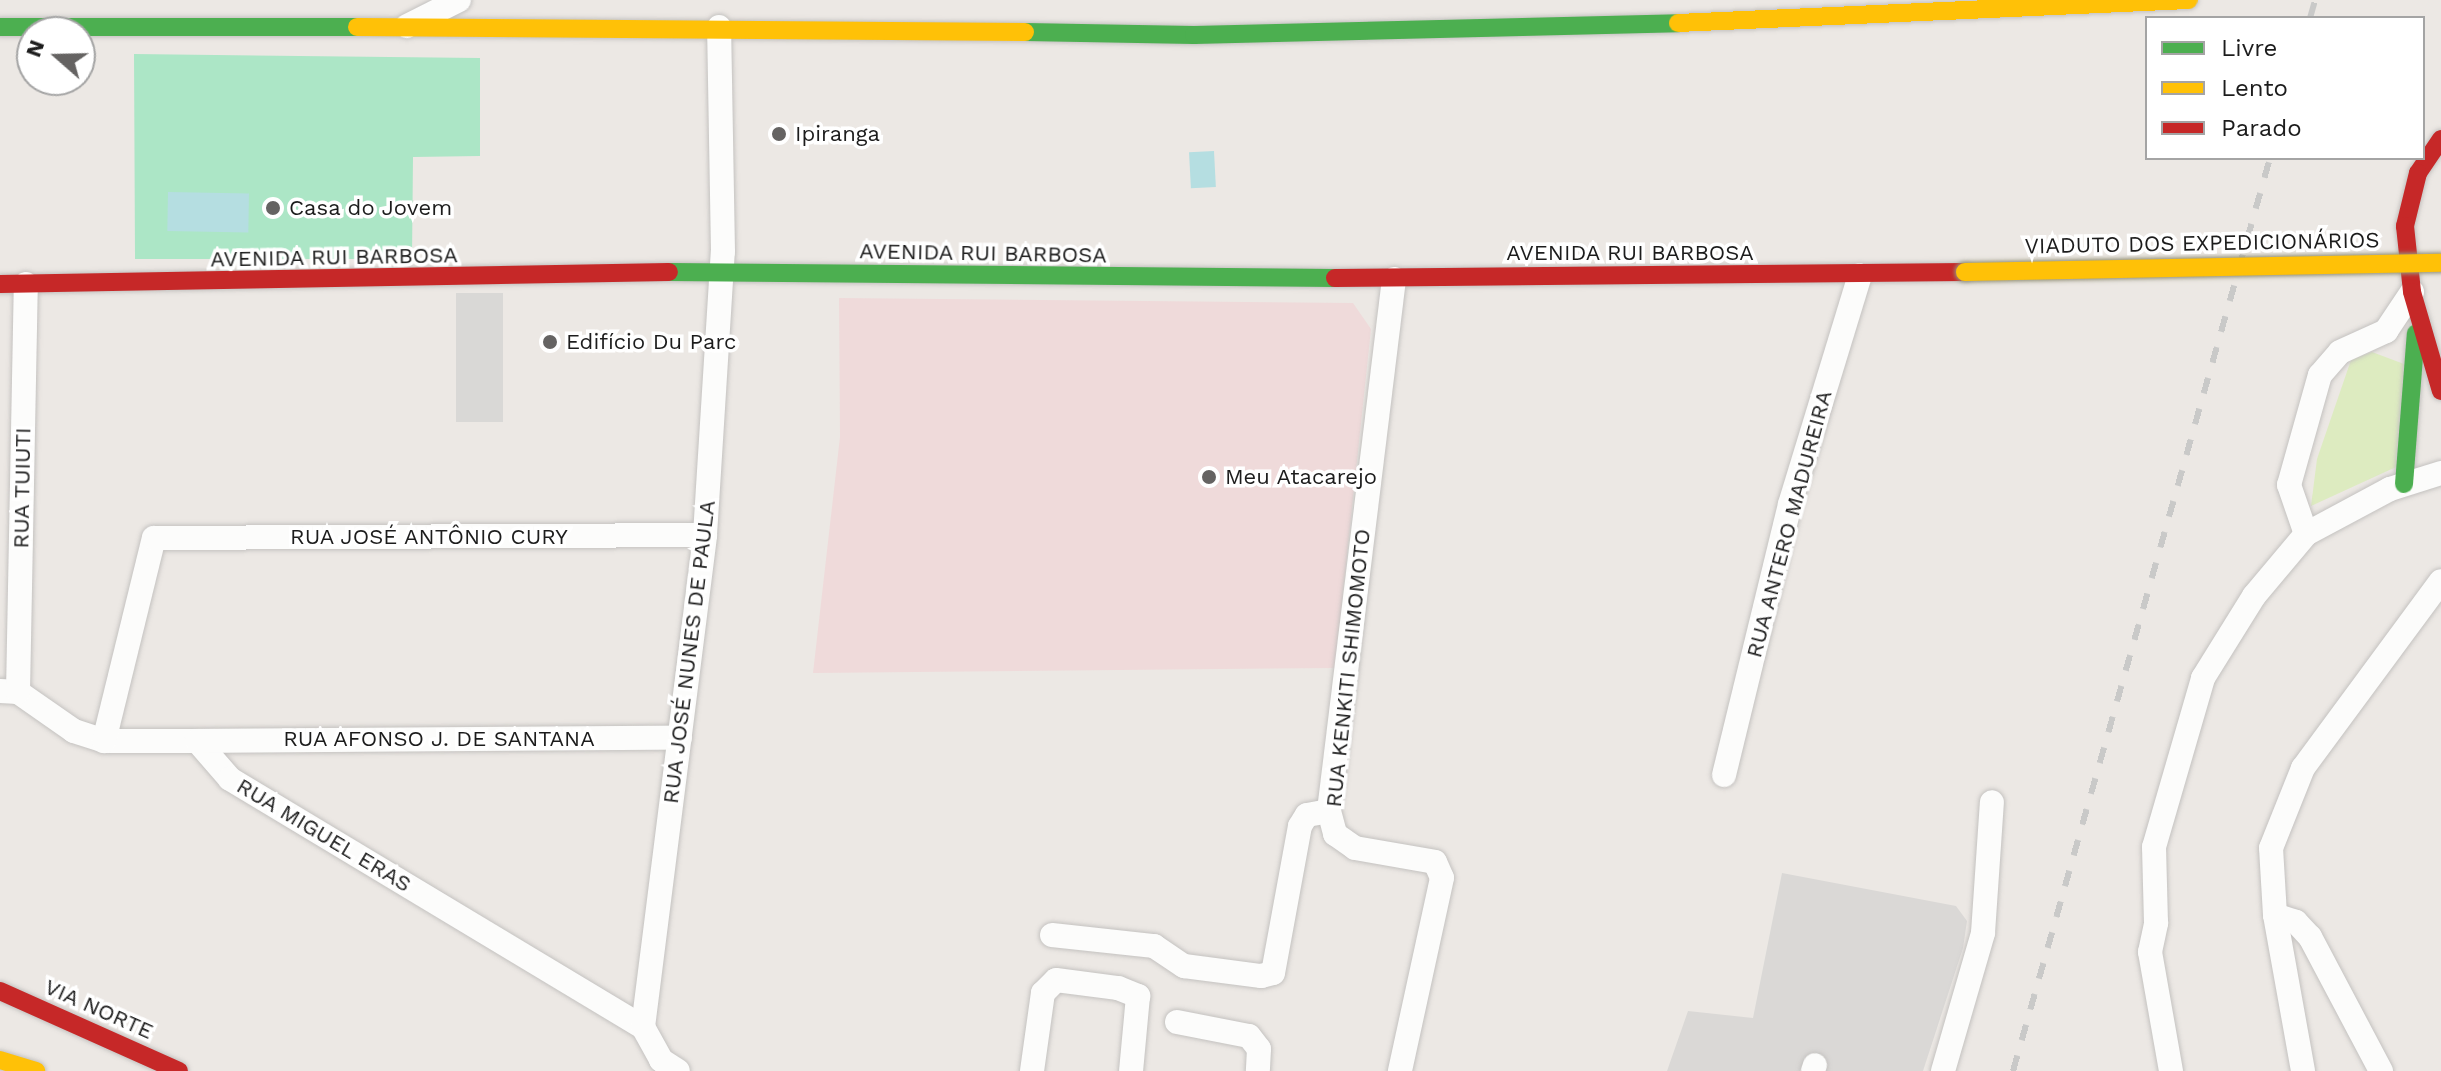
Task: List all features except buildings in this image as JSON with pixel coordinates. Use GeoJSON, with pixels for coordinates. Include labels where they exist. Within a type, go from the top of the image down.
{"type":"FeatureCollection","features":[{"type":"Feature","properties":{"kind":"main road"},"geometry":{"type":"LineString","coordinates":[[0,27],[396,31],[719,27],[1194,35],[1872,18],[2188,0]]}},
{"type":"Feature","properties":{"kind":"main road"},"geometry":{"type":"LineString","coordinates":[[2441,139],[2418,173],[2405,226],[2415,303],[2441,391]]}},
{"type":"Feature","properties":{"kind":"main road","name":"VIADUTO DOS EXPEDICIONÁRIOS"},"geometry":{"type":"LineString","coordinates":[[1965,272],[2441,263]]}},
{"type":"Feature","properties":{"kind":"main road","name":"AVENIDA RUI BARBOSA"},"geometry":{"type":"LineString","coordinates":[[0,284],[720,274],[1394,279],[1965,272]]}},
{"type":"Feature","properties":{"kind":"main road"},"geometry":{"type":"LineString","coordinates":[[2404,484],[2415,303]]}},
{"type":"Feature","properties":{"kind":"main road","name":"VIA NORTE"},"geometry":{"type":"LineString","coordinates":[[0,991],[179,1071]]}},
{"type":"Feature","properties":{"kind":"main road"},"geometry":{"type":"LineString","coordinates":[[0,1060],[36,1071]]}},
{"type":"Feature","properties":{"kind":"street"},"geometry":{"type":"LineString","coordinates":[[396,31],[459,0]]}},
{"type":"Feature","properties":{"kind":"street","name":"RUA JOSÉ NUNES DE PAULA"},"geometry":{"type":"LineString","coordinates":[[643,1027],[705,535],[720,274],[719,27]]}},
{"type":"Feature","properties":{"kind":"street","name":"RUA ANTERO MADUREIRA"},"geometry":{"type":"LineString","coordinates":[[1724,775],[1790,504],[1860,275]]}},
{"type":"Feature","properties":{"kind":"street","name":"RUA KENKITI SHIMOMOTO"},"geometry":{"type":"LineString","coordinates":[[1394,279],[1329,811],[1335,834],[1355,848],[1435,862],[1442,878],[1400,1071]]}},
{"type":"Feature","properties":{"kind":"street","name":"RUA TUIUTI"},"geometry":{"type":"LineString","coordinates":[[9,691],[26,284]]}},
{"type":"Feature","properties":{"kind":"street"},"geometry":{"type":"LineString","coordinates":[[2306,534],[2289,485],[2320,375],[2340,352],[2386,331],[2415,303]]}},
{"type":"Feature","properties":{"kind":"street"},"geometry":{"type":"LineString","coordinates":[[2171,1071],[2150,952],[2160,813],[2215,653],[2270,573],[2306,534],[2404,484],[2439,478]]}},
{"type":"Feature","properties":{"kind":"street","name":"RUA JOSÉ ANTÔNIO CURY"},"geometry":{"type":"LineString","coordinates":[[104,741],[154,538],[705,535]]}},
{"type":"Feature","properties":{"kind":"street"},"geometry":{"type":"LineString","coordinates":[[2303,1071],[2275,915],[2271,848],[2303,768],[2441,581]]}},
{"type":"Feature","properties":{"kind":"street"},"geometry":{"type":"LineString","coordinates":[[9,691],[74,731],[104,741],[197,741]]}},
{"type":"Feature","properties":{"kind":"street","name":"RUA AFONSO J. DE SANTANA"},"geometry":{"type":"LineString","coordinates":[[197,741],[680,738]]}},
{"type":"Feature","properties":{"kind":"street","name":"RUA MIGUEL ERAS"},"geometry":{"type":"LineString","coordinates":[[197,741],[230,779],[643,1027]]}},
{"type":"Feature","properties":{"kind":"street"},"geometry":{"type":"LineString","coordinates":[[1943,1071],[1983,933],[1992,802]]}},
{"type":"Feature","properties":{"kind":"street"},"geometry":{"type":"LineString","coordinates":[[1052,935],[1154,946],[1184,966],[1261,976],[1273,973],[1300,826],[1307,815],[1329,811]]}},
{"type":"Feature","properties":{"kind":"street"},"geometry":{"type":"LineString","coordinates":[[2275,915],[2296,922],[2310,937],[2381,1071]]}},
{"type":"Feature","properties":{"kind":"street"},"geometry":{"type":"LineString","coordinates":[[1032,1071],[1043,993],[1056,980],[1118,988],[1138,996],[1131,1071]]}},
{"type":"Feature","properties":{"kind":"street"},"geometry":{"type":"LineString","coordinates":[[1177,1022],[1249,1036],[1259,1049],[1258,1071]]}},
{"type":"Feature","properties":{"kind":"street"},"geometry":{"type":"LineString","coordinates":[[643,1027],[661,1060],[678,1071]]}},
{"type":"Feature","properties":{"kind":"shaded area"},"geometry":{"type":"Polygon","coordinates":[[[456,293],[503,293],[503,422],[456,422],[456,293]]]}},
{"type":"Feature","properties":{"kind":"shaded area"},"geometry":{"type":"Polygon","coordinates":[[[839,298],[1353,303],[1371,329],[1335,668],[813,673],[840,437],[839,298]]]}},
{"type":"Feature","properties":{"kind":"shaded area"},"geometry":{"type":"Polygon","coordinates":[[[1782,873],[1956,906],[1967,921],[1963,948],[1923,1071],[1667,1071],[1688,1011],[1753,1018],[1782,873]]]}},
{"type":"Feature","properties":{"kind":"green space","name":"Casa do Jovem"},"geometry":{"type":"Polygon","coordinates":[[[134,54],[480,58],[480,156],[413,157],[412,259],[135,259],[134,54]]]}},
{"type":"Feature","properties":{"kind":"green space"},"geometry":{"type":"Polygon","coordinates":[[[2372,352],[2404,364],[2396,467],[2311,506],[2317,459],[2351,360],[2372,352]]]}},
{"type":"Feature","properties":{"kind":"water"},"geometry":{"type":"Polygon","coordinates":[[[1214,151],[1216,187],[1191,188],[1189,152],[1214,151]]]}},
{"type":"Feature","properties":{"kind":"water"},"geometry":{"type":"Polygon","coordinates":[[[168,192],[249,193],[248,232],[167,231],[168,192]]]}},
{"type":"Feature","properties":{"kind":"railway"},"geometry":{"type":"LineString","coordinates":[[2311,16],[2315,0]]}},
{"type":"Feature","properties":{"kind":"railway"},"geometry":{"type":"LineString","coordinates":[[2013,1071],[2269,160]]}},
{"type":"Feature","properties":{"kind":"traffic: fast"},"geometry":{"type":"LineString","coordinates":[[1025,32],[1194,35],[1678,23]]}},
{"type":"Feature","properties":{"kind":"traffic: fast"},"geometry":{"type":"LineString","coordinates":[[0,27],[357,27]]}},
{"type":"Feature","properties":{"kind":"traffic: fast"},"geometry":{"type":"LineString","coordinates":[[669,272],[1335,278]]}},
{"type":"Feature","properties":{"kind":"traffic: fast"},"geometry":{"type":"LineString","coordinates":[[2404,484],[2416,333]]}},
{"type":"Feature","properties":{"kind":"traffic: slow"},"geometry":{"type":"LineString","coordinates":[[1678,23],[2188,0]]}},
{"type":"Feature","properties":{"kind":"traffic: slow"},"geometry":{"type":"LineString","coordinates":[[357,27],[1025,32]]}},
{"type":"Feature","properties":{"kind":"traffic: slow"},"geometry":{"type":"LineString","coordinates":[[1965,272],[2441,263]]}},
{"type":"Feature","properties":{"kind":"traffic: slow"},"geometry":{"type":"LineString","coordinates":[[0,1060],[36,1071]]}},
{"type":"Feature","properties":{"kind":"traffic: jam"},"geometry":{"type":"LineString","coordinates":[[2441,139],[2418,173],[2405,226],[2412,292],[2441,391]]}},
{"type":"Feature","properties":{"kind":"traffic: jam"},"geometry":{"type":"LineString","coordinates":[[0,284],[669,272]]}},
{"type":"Feature","properties":{"kind":"traffic: jam"},"geometry":{"type":"LineString","coordinates":[[1335,278],[1965,272]]}},
{"type":"Feature","properties":{"kind":"traffic: jam"},"geometry":{"type":"LineString","coordinates":[[0,991],[179,1071]]}},
{"type":"Feature","properties":{"kind":"place","name":"Ipiranga"},"geometry":{"type":"Point","coordinates":[779,134]}},
{"type":"Feature","properties":{"kind":"place","name":"Casa do Jovem"},"geometry":{"type":"Point","coordinates":[273,208]}},
{"type":"Feature","properties":{"kind":"place","name":"Edifício Du Parc"},"geometry":{"type":"Point","coordinates":[550,342]}},
{"type":"Feature","properties":{"kind":"place","name":"Meu Atacarejo"},"geometry":{"type":"Point","coordinates":[1209,477]}}]}
